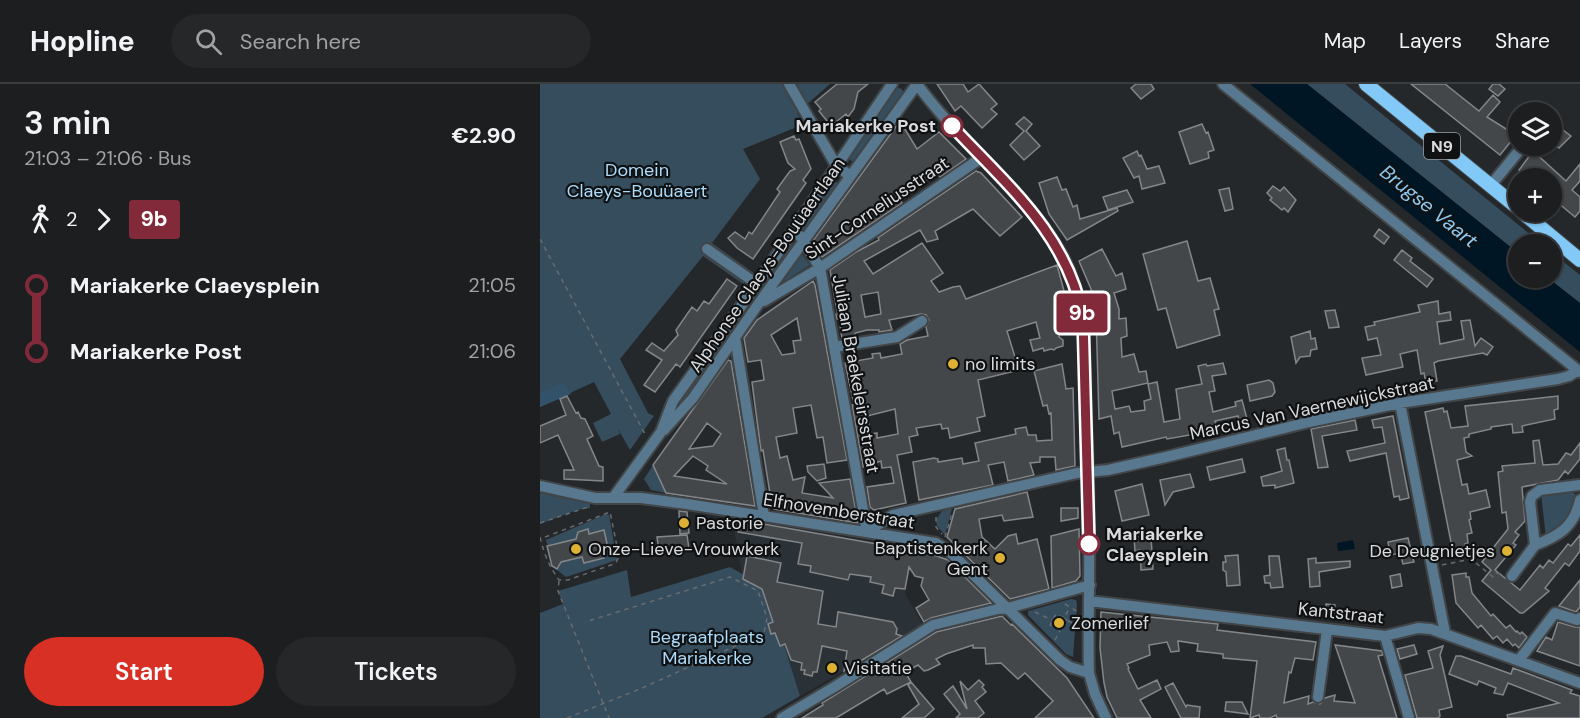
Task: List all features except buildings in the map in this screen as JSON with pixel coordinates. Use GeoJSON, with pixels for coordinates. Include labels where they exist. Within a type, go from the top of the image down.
{"type":"FeatureCollection","features":[{"type":"Feature","properties":{"kind":"main road","name":"N9"},"geometry":{"type":"LineString","coordinates":[[1366,84],[1508,199]]}},
{"type":"Feature","properties":{"kind":"main road"},"geometry":{"type":"LineString","coordinates":[[1534,222],[1580,260]]}},
{"type":"Feature","properties":{"kind":"street"},"geometry":{"type":"LineString","coordinates":[[789,84],[836,165],[850,176]]}},
{"type":"Feature","properties":{"kind":"street","name":"Alphonse Claeys-Bouüaertlaan"},"geometry":{"type":"LineString","coordinates":[[608,499],[652,446],[661,432],[674,401],[757,284],[892,84]]}},
{"type":"Feature","properties":{"kind":"street"},"geometry":{"type":"LineString","coordinates":[[917,84],[981,158],[1015,191],[1060,251],[1075,283],[1083,318],[1088,472],[1089,673],[1095,694],[1106,718]]}},
{"type":"Feature","properties":{"kind":"street","name":"Alphonse Claeys-Bouüaertlaan"},"geometry":{"type":"LineString","coordinates":[[661,432],[678,417],[693,398],[917,84]]}},
{"type":"Feature","properties":{"kind":"street"},"geometry":{"type":"LineString","coordinates":[[1223,84],[1579,371]]}},
{"type":"Feature","properties":{"kind":"street"},"geometry":{"type":"LineString","coordinates":[[1491,185],[1515,156]]}},
{"type":"Feature","properties":{"kind":"street","name":"Sint-Corneliusstraat"},"geometry":{"type":"LineString","coordinates":[[759,303],[820,268],[981,158]]}},
{"type":"Feature","properties":{"kind":"street","name":"Juliaan Braekeleirsstraat"},"geometry":{"type":"LineString","coordinates":[[794,229],[804,240],[820,268],[867,532]]}},
{"type":"Feature","properties":{"kind":"street"},"geometry":{"type":"LineString","coordinates":[[707,249],[757,284]]}},
{"type":"Feature","properties":{"kind":"street"},"geometry":{"type":"LineString","coordinates":[[731,320],[764,516]]}},
{"type":"Feature","properties":{"kind":"street"},"geometry":{"type":"LineString","coordinates":[[834,347],[897,337],[922,321]]}},
{"type":"Feature","properties":{"kind":"street","name":"Marcus Van Vaernewijckstraat"},"geometry":{"type":"LineString","coordinates":[[867,532],[893,515],[956,500],[1088,472],[1108,470],[1309,422],[1400,403],[1558,380],[1579,371]]}},
{"type":"Feature","properties":{"kind":"street"},"geometry":{"type":"LineString","coordinates":[[1400,403],[1445,633]]}},
{"type":"Feature","properties":{"kind":"street"},"geometry":{"type":"LineString","coordinates":[[1535,545],[1530,502],[1532,496],[1540,490],[1580,485]]}},
{"type":"Feature","properties":{"kind":"street","name":"Elfnovemberstraat"},"geometry":{"type":"LineString","coordinates":[[540,486],[608,499],[640,498],[936,543],[949,551],[1060,660],[1070,667],[1089,673]]}},
{"type":"Feature","properties":{"kind":"street"},"geometry":{"type":"LineString","coordinates":[[1512,576],[1535,545],[1555,538],[1566,528],[1574,517],[1580,500]]}},
{"type":"Feature","properties":{"kind":"street"},"geometry":{"type":"LineString","coordinates":[[782,718],[801,713],[933,625],[1008,608],[1089,585]]}},
{"type":"Feature","properties":{"kind":"street","name":"Kantstraat"},"geometry":{"type":"LineString","coordinates":[[1089,607],[1385,636],[1418,628],[1431,629],[1580,683]]}},
{"type":"Feature","properties":{"kind":"street"},"geometry":{"type":"LineString","coordinates":[[1519,660],[1555,613],[1577,620],[1580,618]]}},
{"type":"Feature","properties":{"kind":"street"},"geometry":{"type":"LineString","coordinates":[[1318,698],[1327,630]]}},
{"type":"Feature","properties":{"kind":"street"},"geometry":{"type":"LineString","coordinates":[[1385,636],[1409,718]]}},
{"type":"Feature","properties":{"kind":"path"},"geometry":{"type":"LineString","coordinates":[[540,239],[652,446]]}},
{"type":"Feature","properties":{"kind":"path"},"geometry":{"type":"LineString","coordinates":[[540,523],[574,510],[597,505],[608,499]]}},
{"type":"Feature","properties":{"kind":"path"},"geometry":{"type":"LineString","coordinates":[[937,515],[936,527],[945,537],[956,500]]}},
{"type":"Feature","properties":{"kind":"path"},"geometry":{"type":"LineString","coordinates":[[559,580],[568,580],[616,563],[619,556],[610,512],[540,538],[548,564],[559,580],[558,591],[609,718]]}},
{"type":"Feature","properties":{"kind":"path"},"geometry":{"type":"LineString","coordinates":[[1432,568],[1471,559],[1493,577],[1496,573],[1512,576]]}},
{"type":"Feature","properties":{"kind":"path"},"geometry":{"type":"LineString","coordinates":[[567,718],[764,633],[766,618],[758,591],[730,577],[585,622]]}},
{"type":"Feature","properties":{"kind":"path"},"geometry":{"type":"LineString","coordinates":[[1060,593],[1061,601],[1076,612],[1089,607]]}},
{"type":"Feature","properties":{"kind":"path"},"geometry":{"type":"LineString","coordinates":[[1064,618],[1070,607]]}},
{"type":"Feature","properties":{"kind":"path"},"geometry":{"type":"LineString","coordinates":[[1056,614],[1064,618],[1067,620],[1061,631],[1050,625],[1056,614]]}},
{"type":"Feature","properties":{"kind":"shaded area"},"geometry":{"type":"Polygon","coordinates":[[[563,382],[571,394],[540,407],[540,391],[546,391],[563,382]]]}},
{"type":"Feature","properties":{"kind":"shaded area"},"geometry":{"type":"Polygon","coordinates":[[[732,517],[912,549],[905,594],[923,625],[800,696],[766,587],[742,574],[732,517]]]}},
{"type":"Feature","properties":{"kind":"green space","name":"Domein Claeys-Bouüaert"},"geometry":{"type":"Polygon","coordinates":[[[540,84],[830,84],[797,113],[804,124],[743,149],[760,179],[712,243],[755,274],[746,286],[703,256],[620,359],[648,413],[654,416],[630,450],[618,429],[620,434],[602,442],[593,423],[611,414],[594,382],[540,407],[540,84]]]}},
{"type":"Feature","properties":{"kind":"green space"},"geometry":{"type":"Polygon","coordinates":[[[1307,84],[1345,84],[1508,216],[1508,222],[1515,222],[1530,234],[1508,234],[1508,245],[1307,84]]]}},
{"type":"Feature","properties":{"kind":"green space"},"geometry":{"type":"Polygon","coordinates":[[[895,87],[902,89],[903,92],[851,161],[848,156],[895,87]]]}},
{"type":"Feature","properties":{"kind":"green space"},"geometry":{"type":"Polygon","coordinates":[[[833,180],[838,185],[806,230],[801,230],[801,227],[833,180]]]}},
{"type":"Feature","properties":{"kind":"green space"},"geometry":{"type":"Polygon","coordinates":[[[789,244],[793,248],[743,318],[740,316],[789,244]]]}},
{"type":"Feature","properties":{"kind":"green space"},"geometry":{"type":"Polygon","coordinates":[[[802,254],[810,265],[785,281],[784,280],[802,254]]]}},
{"type":"Feature","properties":{"kind":"green space"},"geometry":{"type":"Polygon","coordinates":[[[1562,261],[1580,275],[1580,303],[1561,288],[1562,261]]]}},
{"type":"Feature","properties":{"kind":"green space"},"geometry":{"type":"Polygon","coordinates":[[[725,337],[729,340],[675,415],[674,408],[725,337]]]}},
{"type":"Feature","properties":{"kind":"green space"},"geometry":{"type":"Polygon","coordinates":[[[653,465],[666,493],[651,490],[644,479],[653,465]]]}},
{"type":"Feature","properties":{"kind":"green space"},"geometry":{"type":"Polygon","coordinates":[[[1570,490],[1577,499],[1564,525],[1546,538],[1541,493],[1570,490]]]}},
{"type":"Feature","properties":{"kind":"green space"},"geometry":{"type":"Polygon","coordinates":[[[540,493],[590,503],[590,508],[577,510],[540,524],[540,493]]]}},
{"type":"Feature","properties":{"kind":"green space"},"geometry":{"type":"Polygon","coordinates":[[[952,508],[945,535],[937,526],[936,520],[942,511],[952,508]]]}},
{"type":"Feature","properties":{"kind":"green space"},"geometry":{"type":"Polygon","coordinates":[[[606,514],[609,515],[617,560],[566,577],[556,569],[546,540],[606,514]]]}},
{"type":"Feature","properties":{"kind":"green space","name":"Begraafplaats Mariakerke"},"geometry":{"type":"Polygon","coordinates":[[[730,567],[766,587],[800,696],[762,718],[540,718],[540,613],[563,604],[558,591],[627,570],[631,597],[730,567]]]}},
{"type":"Feature","properties":{"kind":"green space"},"geometry":{"type":"Polygon","coordinates":[[[1071,599],[1076,600],[1077,604],[1073,657],[1066,654],[1028,615],[1028,611],[1071,599]]]}},
{"type":"Feature","properties":{"kind":"water","name":"Brugse Vaart"},"geometry":{"type":"Polygon","coordinates":[[[1250,84],[1307,84],[1508,245],[1508,288],[1561,288],[1580,303],[1580,352],[1250,84]]]}},
{"type":"Feature","properties":{"kind":"water"},"geometry":{"type":"Polygon","coordinates":[[[1353,540],[1355,549],[1338,551],[1337,543],[1353,540]]]}},
{"type":"Feature","properties":{"kind":"bus line","name":"9b"},"geometry":{"type":"LineString","coordinates":[[952,126],[1015,191],[1038,220],[1060,251],[1075,283],[1083,318],[1089,544]]}},
{"type":"Feature","properties":{"kind":"place","name":"Mariakerke Post"},"geometry":{"type":"Point","coordinates":[952,126]}},
{"type":"Feature","properties":{"kind":"place","name":"no limits"},"geometry":{"type":"Point","coordinates":[953,364]}},
{"type":"Feature","properties":{"kind":"place","name":"Pastorie"},"geometry":{"type":"Point","coordinates":[684,523]}},
{"type":"Feature","properties":{"kind":"place","name":"Mariakerke Claeysplein"},"geometry":{"type":"Point","coordinates":[1089,544]}},
{"type":"Feature","properties":{"kind":"place","name":"Onze-Lieve-Vrouwkerk"},"geometry":{"type":"Point","coordinates":[576,549]}},
{"type":"Feature","properties":{"kind":"place","name":"De Deugnietjes"},"geometry":{"type":"Point","coordinates":[1507,551]}},
{"type":"Feature","properties":{"kind":"place","name":"Baptistenkerk Gent"},"geometry":{"type":"Point","coordinates":[1000,558]}},
{"type":"Feature","properties":{"kind":"place","name":"Zomerlief"},"geometry":{"type":"Point","coordinates":[1059,623]}},
{"type":"Feature","properties":{"kind":"place","name":"Visitatie"},"geometry":{"type":"Point","coordinates":[832,668]}}]}
